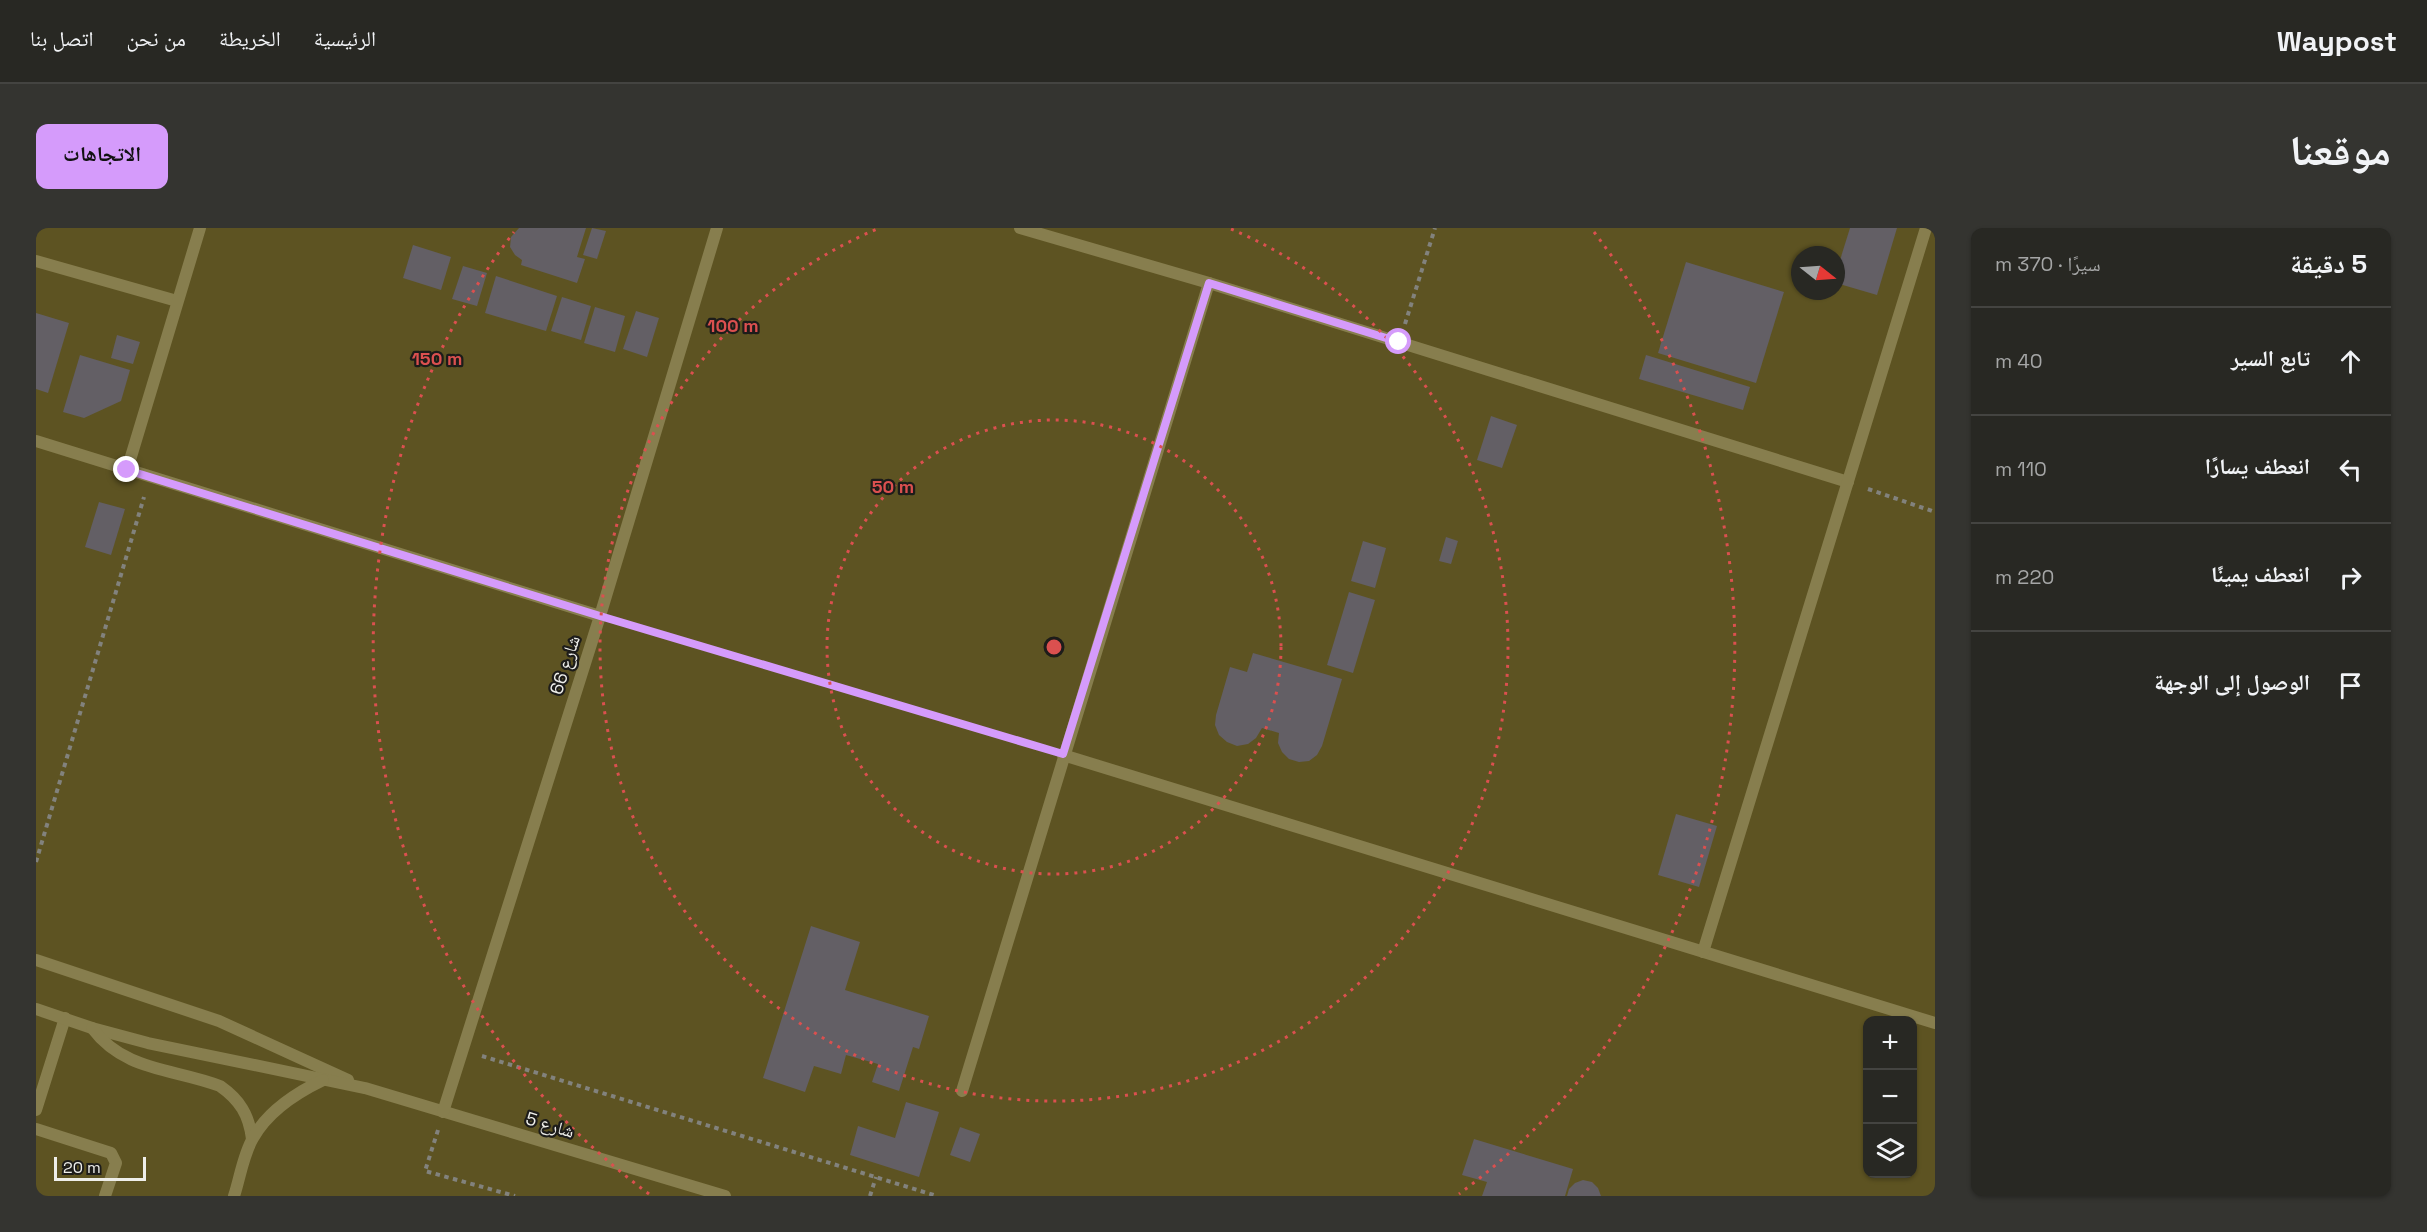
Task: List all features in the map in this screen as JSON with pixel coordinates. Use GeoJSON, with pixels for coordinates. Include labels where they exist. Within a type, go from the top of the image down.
{"type":"FeatureCollection","features":[{"type":"Feature","properties":{"kind":"street"},"geometry":{"type":"LineString","coordinates":[[127,470],[200,228]]}},
{"type":"Feature","properties":{"kind":"street","name":"شارع 66"},"geometry":{"type":"LineString","coordinates":[[443,1112],[600,616],[717,228]]}},
{"type":"Feature","properties":{"kind":"street"},"geometry":{"type":"LineString","coordinates":[[1020,228],[1209,283],[1848,482]]}},
{"type":"Feature","properties":{"kind":"street"},"geometry":{"type":"LineString","coordinates":[[1703,952],[1926,228]]}},
{"type":"Feature","properties":{"kind":"street"},"geometry":{"type":"LineString","coordinates":[[36,261],[177,301]]}},
{"type":"Feature","properties":{"kind":"street"},"geometry":{"type":"LineString","coordinates":[[962,1091],[1063,754],[1209,283]]}},
{"type":"Feature","properties":{"kind":"street"},"geometry":{"type":"LineString","coordinates":[[36,441],[600,616]]}},
{"type":"Feature","properties":{"kind":"street"},"geometry":{"type":"LineString","coordinates":[[1063,754],[1935,1023]]}},
{"type":"Feature","properties":{"kind":"street"},"geometry":{"type":"LineString","coordinates":[[36,960],[219,1021],[365,1088]]}},
{"type":"Feature","properties":{"kind":"street"},"geometry":{"type":"LineString","coordinates":[[36,1009],[92,1028],[148,1043],[365,1088]]}},
{"type":"Feature","properties":{"kind":"street"},"geometry":{"type":"LineString","coordinates":[[36,1110],[65,1018]]}},
{"type":"Feature","properties":{"kind":"street"},"geometry":{"type":"LineString","coordinates":[[92,1028],[100,1039],[122,1057],[220,1086],[234,1095],[244,1108],[250,1123],[252,1139]]}},
{"type":"Feature","properties":{"kind":"street"},"geometry":{"type":"LineString","coordinates":[[234,1196],[252,1139],[266,1120],[302,1090],[323,1080]]}},
{"type":"Feature","properties":{"kind":"street","name":"شارع 5"},"geometry":{"type":"LineString","coordinates":[[365,1088],[725,1196]]}},
{"type":"Feature","properties":{"kind":"street"},"geometry":{"type":"LineString","coordinates":[[36,1129],[111,1153],[116,1162],[105,1196]]}},
{"type":"Feature","properties":{"kind":"path"},"geometry":{"type":"LineString","coordinates":[[1399,342],[1435,228]]}},
{"type":"Feature","properties":{"kind":"path"},"geometry":{"type":"LineString","coordinates":[[36,862],[150,477]]}},
{"type":"Feature","properties":{"kind":"path"},"geometry":{"type":"LineString","coordinates":[[1848,482],[1935,512]]}},
{"type":"Feature","properties":{"kind":"path"},"geometry":{"type":"LineString","coordinates":[[600,616],[1063,754]]}},
{"type":"Feature","properties":{"kind":"path"},"geometry":{"type":"LineString","coordinates":[[462,1050],[937,1196]]}},
{"type":"Feature","properties":{"kind":"path"},"geometry":{"type":"LineString","coordinates":[[443,1112],[425,1171],[515,1196]]}},
{"type":"Feature","properties":{"kind":"path"},"geometry":{"type":"LineString","coordinates":[[870,1196],[876,1177]]}},
{"type":"Feature","properties":{"kind":"shaded area"},"geometry":{"type":"Polygon","coordinates":[[[36,228],[1935,228],[1935,1196],[36,1196],[36,228]]]}},
{"type":"Feature","properties":{"kind":"building"},"geometry":{"type":"Polygon","coordinates":[[[519,228],[586,228],[577,257],[585,259],[577,283],[521,265],[522,260],[510,247],[511,237],[519,228]]]}},
{"type":"Feature","properties":{"kind":"building"},"geometry":{"type":"Polygon","coordinates":[[[592,228],[606,231],[597,259],[583,255],[592,228]]]}},
{"type":"Feature","properties":{"kind":"building"},"geometry":{"type":"Polygon","coordinates":[[[1850,228],[1897,228],[1877,295],[1845,286],[1844,246],[1850,228]]]}},
{"type":"Feature","properties":{"kind":"building"},"geometry":{"type":"Polygon","coordinates":[[[413,245],[451,257],[441,290],[403,278],[413,245]]]}},
{"type":"Feature","properties":{"kind":"building"},"geometry":{"type":"Polygon","coordinates":[[[1686,262],[1784,292],[1756,383],[1658,353],[1686,262]]]}},
{"type":"Feature","properties":{"kind":"building"},"geometry":{"type":"Polygon","coordinates":[[[463,266],[487,273],[477,306],[452,299],[463,266]]]}},
{"type":"Feature","properties":{"kind":"building"},"geometry":{"type":"Polygon","coordinates":[[[496,276],[557,296],[546,331],[485,313],[496,276]]]}},
{"type":"Feature","properties":{"kind":"building"},"geometry":{"type":"Polygon","coordinates":[[[562,297],[591,306],[581,340],[551,331],[562,297]]]}},
{"type":"Feature","properties":{"kind":"building"},"geometry":{"type":"Polygon","coordinates":[[[595,307],[625,316],[615,352],[584,343],[595,307]]]}},
{"type":"Feature","properties":{"kind":"building"},"geometry":{"type":"Polygon","coordinates":[[[636,311],[659,318],[647,357],[623,349],[636,311]]]}},
{"type":"Feature","properties":{"kind":"building"},"geometry":{"type":"Polygon","coordinates":[[[36,313],[69,323],[48,393],[36,389],[36,313]]]}},
{"type":"Feature","properties":{"kind":"building"},"geometry":{"type":"Polygon","coordinates":[[[117,335],[140,342],[133,364],[111,358],[117,335]]]}},
{"type":"Feature","properties":{"kind":"building"},"geometry":{"type":"Polygon","coordinates":[[[80,355],[130,370],[121,401],[84,418],[63,412],[80,355]]]}},
{"type":"Feature","properties":{"kind":"building"},"geometry":{"type":"Polygon","coordinates":[[[1646,355],[1750,387],[1743,410],[1639,379],[1646,355]]]}},
{"type":"Feature","properties":{"kind":"building"},"geometry":{"type":"Polygon","coordinates":[[[1491,416],[1517,425],[1502,468],[1477,460],[1491,416]]]}},
{"type":"Feature","properties":{"kind":"building"},"geometry":{"type":"Polygon","coordinates":[[[99,502],[125,509],[111,555],[85,547],[99,502]]]}},
{"type":"Feature","properties":{"kind":"building"},"geometry":{"type":"Polygon","coordinates":[[[1446,537],[1458,541],[1451,564],[1439,561],[1446,537]]]}},
{"type":"Feature","properties":{"kind":"building"},"geometry":{"type":"Polygon","coordinates":[[[1363,541],[1386,548],[1375,588],[1351,581],[1363,541]]]}},
{"type":"Feature","properties":{"kind":"building"},"geometry":{"type":"Polygon","coordinates":[[[1349,592],[1375,600],[1353,673],[1327,665],[1349,592]]]}},
{"type":"Feature","properties":{"kind":"building"},"geometry":{"type":"Polygon","coordinates":[[[1253,653],[1342,679],[1322,746],[1317,755],[1309,761],[1299,762],[1289,759],[1282,752],[1278,743],[1279,733],[1262,728],[1256,738],[1248,744],[1237,746],[1227,742],[1219,735],[1215,725],[1216,715],[1230,667],[1247,672],[1253,653]]]}},
{"type":"Feature","properties":{"kind":"building"},"geometry":{"type":"Polygon","coordinates":[[[1676,814],[1717,826],[1699,887],[1658,875],[1676,814]]]}},
{"type":"Feature","properties":{"kind":"building"},"geometry":{"type":"Polygon","coordinates":[[[811,926],[860,942],[845,990],[929,1016],[919,1049],[913,1047],[899,1091],[872,1082],[878,1064],[846,1055],[841,1074],[814,1066],[805,1092],[763,1078],[811,926]]]}},
{"type":"Feature","properties":{"kind":"building"},"geometry":{"type":"Polygon","coordinates":[[[906,1102],[939,1112],[919,1177],[850,1155],[858,1126],[895,1138],[906,1102]]]}},
{"type":"Feature","properties":{"kind":"building"},"geometry":{"type":"Polygon","coordinates":[[[960,1127],[980,1134],[970,1162],[950,1155],[960,1127]]]}},
{"type":"Feature","properties":{"kind":"building"},"geometry":{"type":"Polygon","coordinates":[[[1474,1139],[1573,1169],[1565,1196],[1482,1196],[1487,1182],[1462,1175],[1474,1139]]]}},
{"type":"Feature","properties":{"kind":"building"},"geometry":{"type":"Polygon","coordinates":[[[1583,1180],[1592,1182],[1598,1188],[1601,1196],[1567,1196],[1569,1189],[1575,1183],[1583,1180]]]}},
{"type":"Feature","properties":{"kind":"route"},"geometry":{"type":"LineString","coordinates":[[127,470],[600,616],[1063,754],[1209,283],[1399,342]]}}]}
